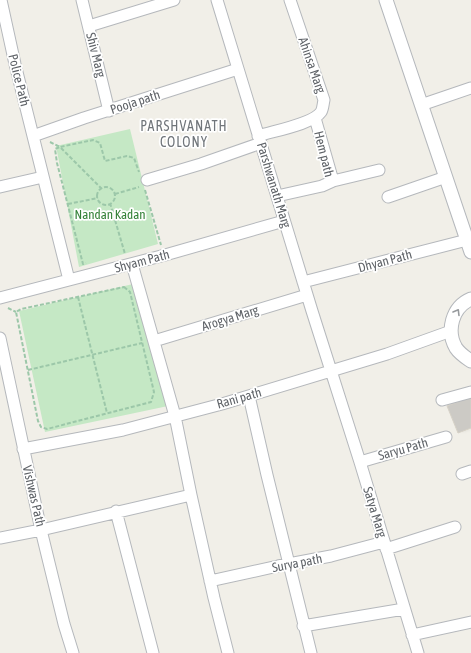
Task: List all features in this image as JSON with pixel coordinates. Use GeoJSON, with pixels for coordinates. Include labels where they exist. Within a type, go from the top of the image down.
{"type":"FeatureCollection","features":[{"type":"Feature","properties":{"kind":"street","name":"Police Path"},"geometry":{"type":"LineString","coordinates":[[1,0],[15,64],[35,136],[43,177],[69,280]]}},
{"type":"Feature","properties":{"kind":"street","name":"Shiv Marg"},"geometry":{"type":"LineString","coordinates":[[82,0],[109,111]]}},
{"type":"Feature","properties":{"kind":"street"},"geometry":{"type":"LineString","coordinates":[[89,26],[174,0]]}},
{"type":"Feature","properties":{"kind":"street","name":"Parshwanath Marg"},"geometry":{"type":"LineString","coordinates":[[217,0],[330,370]]}},
{"type":"Feature","properties":{"kind":"street","name":"Ahinsa Marg"},"geometry":{"type":"LineString","coordinates":[[290,0],[324,100],[321,112],[315,118]]}},
{"type":"Feature","properties":{"kind":"street"},"geometry":{"type":"LineString","coordinates":[[386,0],[471,252]]}},
{"type":"Feature","properties":{"kind":"street","name":"Pooja path"},"geometry":{"type":"LineString","coordinates":[[35,136],[84,118],[238,69]]}},
{"type":"Feature","properties":{"kind":"street"},"geometry":{"type":"LineString","coordinates":[[421,105],[471,88]]}},
{"type":"Feature","properties":{"kind":"street"},"geometry":{"type":"LineString","coordinates":[[143,176],[201,164],[260,139],[306,123],[315,118]]}},
{"type":"Feature","properties":{"kind":"street","name":"Hem path"},"geometry":{"type":"LineString","coordinates":[[277,196],[322,186],[333,181],[315,118]]}},
{"type":"Feature","properties":{"kind":"street"},"geometry":{"type":"LineString","coordinates":[[333,181],[379,170]]}},
{"type":"Feature","properties":{"kind":"street"},"geometry":{"type":"LineString","coordinates":[[0,187],[43,177]]}},
{"type":"Feature","properties":{"kind":"street"},"geometry":{"type":"LineString","coordinates":[[388,197],[446,178]]}},
{"type":"Feature","properties":{"kind":"street","name":"Shyam Path"},"geometry":{"type":"LineString","coordinates":[[0,298],[132,264],[284,221]]}},
{"type":"Feature","properties":{"kind":"street","name":"Dhyan Path"},"geometry":{"type":"LineString","coordinates":[[303,282],[467,240]]}},
{"type":"Feature","properties":{"kind":"street"},"geometry":{"type":"LineString","coordinates":[[132,264],[175,416],[210,581],[228,653]]}},
{"type":"Feature","properties":{"kind":"street","name":"Arogya Marg"},"geometry":{"type":"LineString","coordinates":[[154,341],[307,295]]}},
{"type":"Feature","properties":{"kind":"street"},"geometry":{"type":"LineString","coordinates":[[471,299],[461,306],[455,313],[451,331],[457,348],[463,355],[471,360]]}},
{"type":"Feature","properties":{"kind":"street","name":"Rani path"},"geometry":{"type":"LineString","coordinates":[[23,449],[123,430],[250,396],[330,370],[387,354],[451,331]]}},
{"type":"Feature","properties":{"kind":"street","name":"Vishwas Path"},"geometry":{"type":"LineString","coordinates":[[0,338],[41,530],[64,624],[73,653]]}},
{"type":"Feature","properties":{"kind":"street","name":"Satya Marg"},"geometry":{"type":"LineString","coordinates":[[330,370],[360,462],[418,653]]}},
{"type":"Feature","properties":{"kind":"street"},"geometry":{"type":"LineString","coordinates":[[442,400],[471,392]]}},
{"type":"Feature","properties":{"kind":"street"},"geometry":{"type":"LineString","coordinates":[[250,396],[310,653]]}},
{"type":"Feature","properties":{"kind":"street","name":"Saryu Path"},"geometry":{"type":"LineString","coordinates":[[360,462],[446,437]]}},
{"type":"Feature","properties":{"kind":"street"},"geometry":{"type":"LineString","coordinates":[[0,538],[41,530],[116,511],[191,495]]}},
{"type":"Feature","properties":{"kind":"street"},"geometry":{"type":"LineString","coordinates":[[116,511],[153,653]]}},
{"type":"Feature","properties":{"kind":"street","name":"Surya path"},"geometry":{"type":"LineString","coordinates":[[210,581],[385,545],[455,526]]}},
{"type":"Feature","properties":{"kind":"street"},"geometry":{"type":"LineString","coordinates":[[303,626],[404,609]]}},
{"type":"Feature","properties":{"kind":"street"},"geometry":{"type":"LineString","coordinates":[[412,635],[471,622]]}},
{"type":"Feature","properties":{"kind":"path"},"geometry":{"type":"LineString","coordinates":[[35,136],[60,147],[102,189]]}},
{"type":"Feature","properties":{"kind":"path"},"geometry":{"type":"LineString","coordinates":[[90,262],[83,264],[57,163],[55,149],[94,140],[100,143],[105,161],[127,156],[134,158],[143,176]]}},
{"type":"Feature","properties":{"kind":"path"},"geometry":{"type":"LineString","coordinates":[[115,194],[143,185],[162,246],[154,247]]}},
{"type":"Feature","properties":{"kind":"path"},"geometry":{"type":"LineString","coordinates":[[104,187],[110,188],[115,194],[114,199],[110,203],[103,204],[98,198],[98,193],[104,187]]}},
{"type":"Feature","properties":{"kind":"path"},"geometry":{"type":"LineString","coordinates":[[68,204],[98,198]]}},
{"type":"Feature","properties":{"kind":"path"},"geometry":{"type":"LineString","coordinates":[[110,203],[125,254],[118,256]]}},
{"type":"Feature","properties":{"kind":"path"},"geometry":{"type":"LineString","coordinates":[[124,287],[130,292],[142,343],[154,392],[153,400],[151,402],[46,429],[41,427],[38,421],[16,312],[21,309],[124,287]]}},
{"type":"Feature","properties":{"kind":"path"},"geometry":{"type":"LineString","coordinates":[[78,297],[108,413]]}},
{"type":"Feature","properties":{"kind":"path"},"geometry":{"type":"LineString","coordinates":[[28,370],[142,343]]}},
{"type":"Feature","properties":{"kind":"green space","name":"Nandan Kadan"},"geometry":{"type":"Polygon","coordinates":[[[130,129],[158,244],[79,267],[56,146],[130,129]]]}},
{"type":"Feature","properties":{"kind":"green space"},"geometry":{"type":"Polygon","coordinates":[[[133,284],[168,406],[45,432],[19,311],[133,284]]]}},
{"type":"Feature","properties":{"kind":"building"},"geometry":{"type":"Polygon","coordinates":[[[471,397],[471,428],[458,433],[447,406],[471,397]]]}},
{"type":"Feature","properties":{"kind":"district","name":"PARSHVANATH COLONY"},"geometry":{"type":"Point","coordinates":[184,134]}}]}
